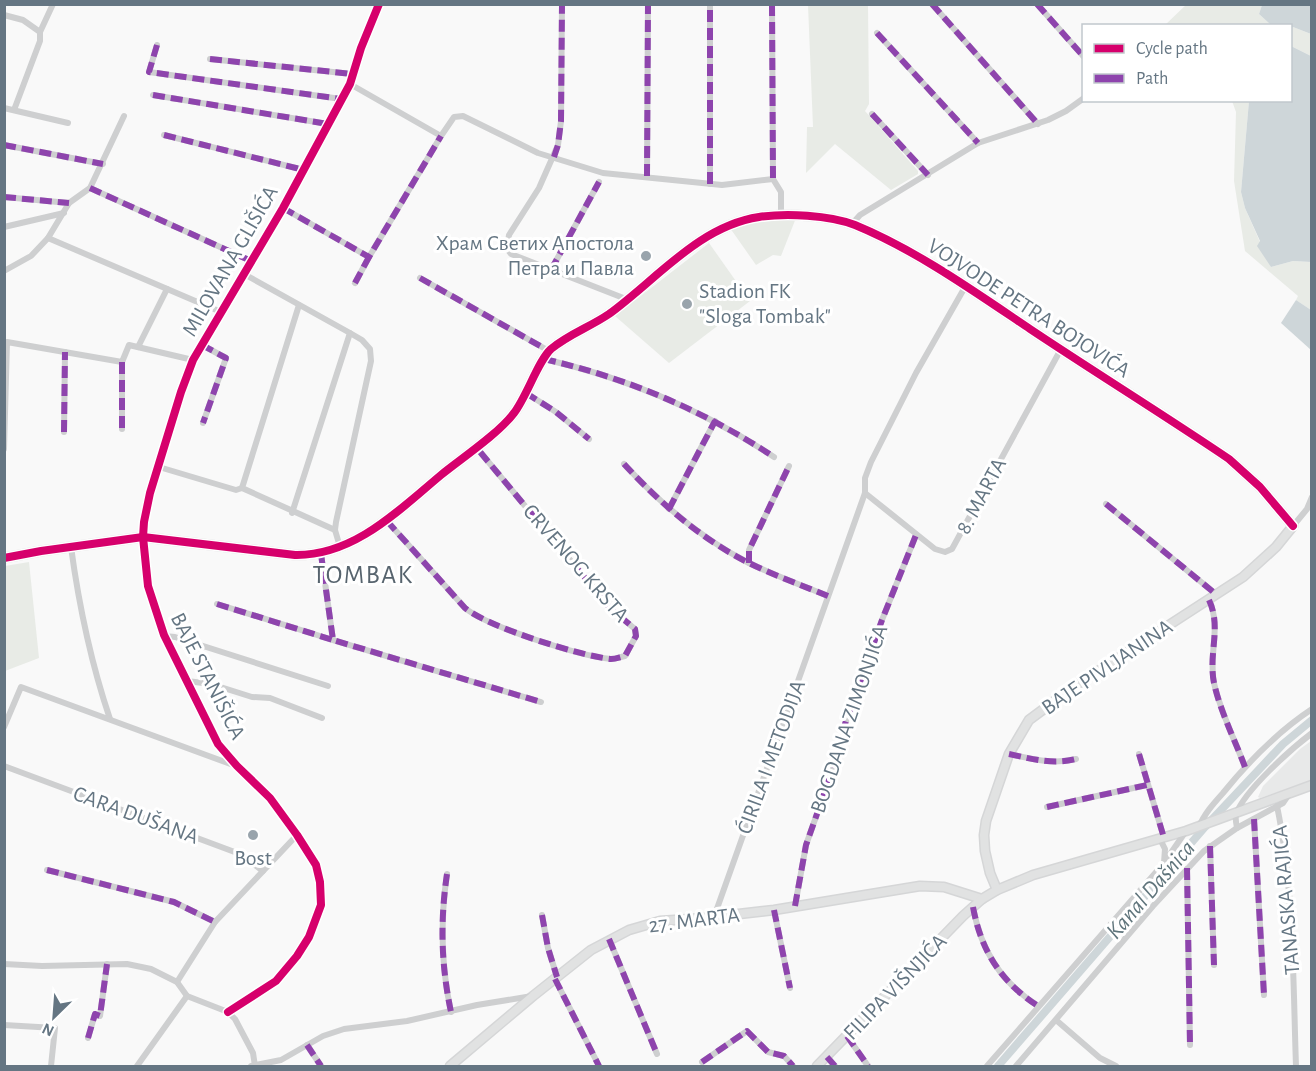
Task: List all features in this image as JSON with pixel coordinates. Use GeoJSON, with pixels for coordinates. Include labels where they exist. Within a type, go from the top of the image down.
{"type":"FeatureCollection","features":[{"type":"Feature","properties":{"kind":"street"},"geometry":{"type":"LineString","coordinates":[[14,110],[40,41],[40,32],[53,4]]}},
{"type":"Feature","properties":{"kind":"street","name":"MILOVANA GLIŠIĆA"},"geometry":{"type":"LineString","coordinates":[[143,537],[148,503],[181,393],[194,360],[283,208],[350,84],[379,4]]}},
{"type":"Feature","properties":{"kind":"street"},"geometry":{"type":"LineString","coordinates":[[561,4],[561,122],[558,145],[539,188],[507,241],[507,249],[511,254],[626,299]]}},
{"type":"Feature","properties":{"kind":"street"},"geometry":{"type":"LineString","coordinates":[[647,176],[648,4]]}},
{"type":"Feature","properties":{"kind":"street"},"geometry":{"type":"LineString","coordinates":[[710,4],[710,184]]}},
{"type":"Feature","properties":{"kind":"street"},"geometry":{"type":"LineString","coordinates":[[772,4],[773,179],[781,192],[781,215]]}},
{"type":"Feature","properties":{"kind":"street"},"geometry":{"type":"LineString","coordinates":[[932,4],[1038,124]]}},
{"type":"Feature","properties":{"kind":"street"},"geometry":{"type":"LineString","coordinates":[[1037,4],[1082,56]]}},
{"type":"Feature","properties":{"kind":"street"},"geometry":{"type":"LineString","coordinates":[[4,15],[23,20],[40,32]]}},
{"type":"Feature","properties":{"kind":"street"},"geometry":{"type":"LineString","coordinates":[[877,33],[978,143]]}},
{"type":"Feature","properties":{"kind":"street"},"geometry":{"type":"LineString","coordinates":[[157,45],[149,72],[341,99]]}},
{"type":"Feature","properties":{"kind":"street"},"geometry":{"type":"LineString","coordinates":[[210,59],[352,74]]}},
{"type":"Feature","properties":{"kind":"street"},"geometry":{"type":"LineString","coordinates":[[350,84],[441,136]]}},
{"type":"Feature","properties":{"kind":"street"},"geometry":{"type":"LineString","coordinates":[[153,95],[328,124]]}},
{"type":"Feature","properties":{"kind":"street"},"geometry":{"type":"LineString","coordinates":[[852,224],[861,215],[978,143],[1038,124],[1066,111],[1082,99]]}},
{"type":"Feature","properties":{"kind":"street"},"geometry":{"type":"LineString","coordinates":[[4,108],[68,123]]}},
{"type":"Feature","properties":{"kind":"street"},"geometry":{"type":"LineString","coordinates":[[872,114],[927,175]]}},
{"type":"Feature","properties":{"kind":"street"},"geometry":{"type":"LineString","coordinates":[[4,271],[31,256],[48,238],[69,203],[90,188],[124,116]]}},
{"type":"Feature","properties":{"kind":"street"},"geometry":{"type":"LineString","coordinates":[[355,283],[454,117],[463,116],[519,145],[603,173],[722,185],[773,179]]}},
{"type":"Feature","properties":{"kind":"street","name":"MILOVANA GLIŠIĆA"},"geometry":{"type":"LineString","coordinates":[[164,135],[304,170]]}},
{"type":"Feature","properties":{"kind":"street"},"geometry":{"type":"LineString","coordinates":[[4,145],[103,164]]}},
{"type":"Feature","properties":{"kind":"street"},"geometry":{"type":"LineString","coordinates":[[551,270],[599,182]]}},
{"type":"Feature","properties":{"kind":"street","name":"MILOVANA GLIŠIĆA"},"geometry":{"type":"LineString","coordinates":[[90,188],[251,261]]}},
{"type":"Feature","properties":{"kind":"street"},"geometry":{"type":"LineString","coordinates":[[4,197],[69,203]]}},
{"type":"Feature","properties":{"kind":"street","name":"MILOVANA GLIŠIĆA"},"geometry":{"type":"LineString","coordinates":[[283,208],[369,257]]}},
{"type":"Feature","properties":{"kind":"street"},"geometry":{"type":"LineString","coordinates":[[4,226],[64,213]]}},
{"type":"Feature","properties":{"kind":"street","name":"VOJVODE PETRA BOJOVIĆA"},"geometry":{"type":"LineString","coordinates":[[4,558],[143,537],[295,555],[321,554],[340,547],[387,521],[512,416],[546,356],[575,331],[609,314],[656,275],[721,228],[736,222],[781,215],[803,215],[852,224],[916,255],[1229,459],[1260,487],[1293,526]]}},
{"type":"Feature","properties":{"kind":"street"},"geometry":{"type":"LineString","coordinates":[[48,238],[221,312]]}},
{"type":"Feature","properties":{"kind":"street"},"geometry":{"type":"LineString","coordinates":[[244,274],[362,340],[370,349],[371,362],[335,530],[340,547]]}},
{"type":"Feature","properties":{"kind":"street"},"geometry":{"type":"LineString","coordinates":[[420,278],[546,356],[632,384],[715,421],[774,457]]}},
{"type":"Feature","properties":{"kind":"street","name":"ĆIRILA I METODIJA"},"geometry":{"type":"LineString","coordinates":[[714,917],[865,493],[865,478],[875,453],[916,373],[965,287]]}},
{"type":"Feature","properties":{"kind":"street"},"geometry":{"type":"LineString","coordinates":[[138,347],[167,289]]}},
{"type":"Feature","properties":{"kind":"street"},"geometry":{"type":"LineString","coordinates":[[242,489],[299,305]]}},
{"type":"Feature","properties":{"kind":"street"},"geometry":{"type":"LineString","coordinates":[[292,513],[350,333]]}},
{"type":"Feature","properties":{"kind":"street"},"geometry":{"type":"LineString","coordinates":[[4,449],[7,342],[122,362]]}},
{"type":"Feature","properties":{"kind":"street"},"geometry":{"type":"LineString","coordinates":[[122,429],[122,362],[129,345],[194,360]]}},
{"type":"Feature","properties":{"kind":"street","name":"MILOVANA GLIŠIĆA"},"geometry":{"type":"LineString","coordinates":[[202,345],[226,358],[203,423]]}},
{"type":"Feature","properties":{"kind":"street","name":"8. MARTA"},"geometry":{"type":"LineString","coordinates":[[865,493],[915,535],[941,551],[949,551],[954,547],[1061,349]]}},
{"type":"Feature","properties":{"kind":"street"},"geometry":{"type":"LineString","coordinates":[[64,432],[65,352]]}},
{"type":"Feature","properties":{"kind":"street"},"geometry":{"type":"LineString","coordinates":[[526,393],[568,421],[589,439]]}},
{"type":"Feature","properties":{"kind":"street"},"geometry":{"type":"LineString","coordinates":[[669,509],[715,421]]}},
{"type":"Feature","properties":{"kind":"street","name":"CRVENOG KRSTA"},"geometry":{"type":"LineString","coordinates":[[387,521],[465,608],[480,619],[585,654],[611,659],[625,656],[636,636],[635,629],[610,608],[476,447]]}},
{"type":"Feature","properties":{"kind":"street"},"geometry":{"type":"LineString","coordinates":[[624,464],[669,509],[708,538],[749,563],[828,596]]}},
{"type":"Feature","properties":{"kind":"street"},"geometry":{"type":"LineString","coordinates":[[749,563],[749,550],[789,466]]}},
{"type":"Feature","properties":{"kind":"street"},"geometry":{"type":"LineString","coordinates":[[159,467],[236,490],[242,489],[335,530]]}},
{"type":"Feature","properties":{"kind":"street"},"geometry":{"type":"LineString","coordinates":[[1293,526],[1307,508],[1311,497]]}},
{"type":"Feature","properties":{"kind":"street"},"geometry":{"type":"LineString","coordinates":[[1106,504],[1213,597],[1216,622],[1211,663],[1215,685],[1245,767]]}},
{"type":"Feature","properties":{"kind":"street","name":"BAJE PIVLJANINA"},"geometry":{"type":"LineString","coordinates":[[997,890],[990,873],[984,835],[991,804],[1009,754],[1029,720],[1257,566],[1293,526]]}},
{"type":"Feature","properties":{"kind":"street","name":"BOGDANA ZIMONJIĆA"},"geometry":{"type":"LineString","coordinates":[[795,906],[806,845],[840,749],[845,724],[915,535]]}},
{"type":"Feature","properties":{"kind":"street","name":"BAJE STANIŠIĆA"},"geometry":{"type":"LineString","coordinates":[[143,537],[148,586],[164,636],[218,744],[270,798],[316,865],[320,882],[321,905],[309,937],[297,956],[276,981],[228,1012]]}},
{"type":"Feature","properties":{"kind":"street"},"geometry":{"type":"LineString","coordinates":[[71,547],[84,629],[110,720]]}},
{"type":"Feature","properties":{"kind":"street"},"geometry":{"type":"LineString","coordinates":[[321,554],[333,639]]}},
{"type":"Feature","properties":{"kind":"street"},"geometry":{"type":"LineString","coordinates":[[217,604],[541,702]]}},
{"type":"Feature","properties":{"kind":"street"},"geometry":{"type":"LineString","coordinates":[[164,636],[175,636],[328,686]]}},
{"type":"Feature","properties":{"kind":"street","name":"BAJE STANIŠIĆA"},"geometry":{"type":"LineString","coordinates":[[187,681],[211,684],[252,698],[270,698],[322,718]]}},
{"type":"Feature","properties":{"kind":"street"},"geometry":{"type":"LineString","coordinates":[[4,727],[21,687],[237,766]]}},
{"type":"Feature","properties":{"kind":"street"},"geometry":{"type":"LineString","coordinates":[[1198,827],[1209,809],[1245,767],[1273,739],[1311,709]]}},
{"type":"Feature","properties":{"kind":"street"},"geometry":{"type":"LineString","coordinates":[[1237,828],[1236,814],[1249,794],[1311,733]]}},
{"type":"Feature","properties":{"kind":"street"},"geometry":{"type":"LineString","coordinates":[[1009,754],[1041,762],[1062,763],[1076,759]]}},
{"type":"Feature","properties":{"kind":"street"},"geometry":{"type":"LineString","coordinates":[[1139,754],[1165,849],[1164,863]]}},
{"type":"Feature","properties":{"kind":"street","name":"CARA DUŠANA"},"geometry":{"type":"LineString","coordinates":[[4,766],[240,854],[263,871]]}},
{"type":"Feature","properties":{"kind":"street"},"geometry":{"type":"LineString","coordinates":[[1047,807],[1147,785]]}},
{"type":"Feature","properties":{"kind":"street","name":"FILIPA VIŠNJIĆA"},"geometry":{"type":"LineString","coordinates":[[817,1066],[982,899],[997,890],[1039,873],[1198,827],[1311,785]]}},
{"type":"Feature","properties":{"kind":"street"},"geometry":{"type":"LineString","coordinates":[[1016,1066],[1187,868],[1210,846],[1283,802],[1289,793]]}},
{"type":"Feature","properties":{"kind":"street","name":"TANASKA RAJIĆA"},"geometry":{"type":"LineString","coordinates":[[1277,806],[1286,867],[1296,1066]]}},
{"type":"Feature","properties":{"kind":"street"},"geometry":{"type":"LineString","coordinates":[[1254,819],[1264,994]]}},
{"type":"Feature","properties":{"kind":"street"},"geometry":{"type":"LineString","coordinates":[[987,1066],[1164,863],[1186,831]]}},
{"type":"Feature","properties":{"kind":"street"},"geometry":{"type":"LineString","coordinates":[[177,982],[215,922],[297,835]]}},
{"type":"Feature","properties":{"kind":"street"},"geometry":{"type":"LineString","coordinates":[[1210,846],[1214,965]]}},
{"type":"Feature","properties":{"kind":"street"},"geometry":{"type":"LineString","coordinates":[[1187,868],[1190,1045]]}},
{"type":"Feature","properties":{"kind":"street"},"geometry":{"type":"LineString","coordinates":[[47,870],[174,902],[215,922]]}},
{"type":"Feature","properties":{"kind":"street"},"geometry":{"type":"LineString","coordinates":[[447,874],[441,920],[441,943],[451,1012]]}},
{"type":"Feature","properties":{"kind":"street","name":"27. MARTA"},"geometry":{"type":"LineString","coordinates":[[450,1066],[591,950],[629,930],[660,921],[774,910],[920,886],[944,887],[982,899]]}},
{"type":"Feature","properties":{"kind":"street","name":"FILIPA VIŠNJIĆA"},"geometry":{"type":"LineString","coordinates":[[974,908],[981,941],[994,964],[1010,985],[1038,1006]]}},
{"type":"Feature","properties":{"kind":"street"},"geometry":{"type":"LineString","coordinates":[[774,910],[790,988]]}},
{"type":"Feature","properties":{"kind":"street"},"geometry":{"type":"LineString","coordinates":[[542,915],[556,978],[598,1066]]}},
{"type":"Feature","properties":{"kind":"street"},"geometry":{"type":"LineString","coordinates":[[609,939],[657,1054]]}},
{"type":"Feature","properties":{"kind":"street"},"geometry":{"type":"LineString","coordinates":[[4,964],[42,966],[127,964],[151,969],[177,982],[187,996],[228,1012],[235,1019],[253,1053],[253,1066],[281,1060],[323,1036],[344,1029],[407,1022],[533,996]]}},
{"type":"Feature","properties":{"kind":"street"},"geometry":{"type":"LineString","coordinates":[[88,1038],[95,1014],[100,1016],[107,964]]}},
{"type":"Feature","properties":{"kind":"street"},"geometry":{"type":"LineString","coordinates":[[137,1066],[187,996]]}},
{"type":"Feature","properties":{"kind":"street"},"geometry":{"type":"LineString","coordinates":[[1056,1020],[1100,1058],[1116,1066]]}},
{"type":"Feature","properties":{"kind":"street"},"geometry":{"type":"LineString","coordinates":[[4,1025],[55,1028],[51,1066]]}},
{"type":"Feature","properties":{"kind":"street"},"geometry":{"type":"LineString","coordinates":[[702,1062],[747,1031],[768,1052],[784,1056],[793,1066]]}},
{"type":"Feature","properties":{"kind":"street"},"geometry":{"type":"LineString","coordinates":[[847,1036],[868,1066]]}},
{"type":"Feature","properties":{"kind":"street"},"geometry":{"type":"LineString","coordinates":[[307,1045],[321,1066]]}},
{"type":"Feature","properties":{"kind":"street"},"geometry":{"type":"LineString","coordinates":[[827,1057],[835,1066]]}},
{"type":"Feature","properties":{"kind":"shaded area"},"geometry":{"type":"Polygon","coordinates":[[[1187,4],[1262,5],[1259,14],[1270,24],[1166,24],[1187,4]]]}},
{"type":"Feature","properties":{"kind":"shaded area"},"geometry":{"type":"Polygon","coordinates":[[[808,5],[868,5],[869,104],[865,111],[918,171],[918,174],[891,190],[835,144],[806,173],[807,127],[813,127],[808,5]]]}},
{"type":"Feature","properties":{"kind":"shaded area"},"geometry":{"type":"Polygon","coordinates":[[[1262,5],[1311,5],[1311,34],[1292,28],[1292,24],[1270,24],[1259,14],[1262,5]]]}},
{"type":"Feature","properties":{"kind":"shaded area"},"geometry":{"type":"Polygon","coordinates":[[[1292,27],[1311,34],[1311,56],[1292,46],[1292,27]]]}},
{"type":"Feature","properties":{"kind":"shaded area"},"geometry":{"type":"Polygon","coordinates":[[[1292,46],[1311,56],[1311,262],[1293,261],[1271,267],[1257,246],[1260,241],[1245,208],[1241,192],[1249,102],[1292,102],[1292,46]]]}},
{"type":"Feature","properties":{"kind":"shaded area"},"geometry":{"type":"Polygon","coordinates":[[[1232,102],[1249,102],[1241,192],[1245,208],[1271,267],[1293,261],[1311,262],[1311,310],[1296,300],[1298,296],[1245,251],[1234,181],[1236,112],[1232,102]]]}},
{"type":"Feature","properties":{"kind":"shaded area"},"geometry":{"type":"Polygon","coordinates":[[[796,218],[781,256],[773,255],[756,265],[730,228],[757,222],[796,218]]]}},
{"type":"Feature","properties":{"kind":"shaded area","name":"Stadion FK \"Sloga Tombak\""},"geometry":{"type":"Polygon","coordinates":[[[709,243],[750,301],[669,363],[615,316],[709,243]]]}},
{"type":"Feature","properties":{"kind":"shaded area"},"geometry":{"type":"Polygon","coordinates":[[[1296,300],[1311,310],[1311,350],[1281,323],[1296,300]]]}},
{"type":"Feature","properties":{"kind":"shaded area"},"geometry":{"type":"Polygon","coordinates":[[[29,562],[39,658],[5,671],[5,566],[29,562]]]}},
{"type":"Feature","properties":{"kind":"shaded area"},"geometry":{"type":"Polygon","coordinates":[[[1311,741],[1311,781],[1258,797],[1263,786],[1311,741]]]}},
{"type":"Feature","properties":{"kind":"waterway","name":"Kanal Dašnica"},"geometry":{"type":"LineString","coordinates":[[998,1066],[1205,827],[1283,744],[1312,720]]}},
{"type":"Feature","properties":{"kind":"marked path"},"geometry":{"type":"LineString","coordinates":[[554,157],[561,121],[562,4]]}},
{"type":"Feature","properties":{"kind":"marked path"},"geometry":{"type":"LineString","coordinates":[[647,176],[648,4]]}},
{"type":"Feature","properties":{"kind":"marked path"},"geometry":{"type":"LineString","coordinates":[[710,4],[710,184]]}},
{"type":"Feature","properties":{"kind":"marked path"},"geometry":{"type":"LineString","coordinates":[[772,4],[773,179]]}},
{"type":"Feature","properties":{"kind":"marked path"},"geometry":{"type":"LineString","coordinates":[[932,4],[1038,124]]}},
{"type":"Feature","properties":{"kind":"marked path"},"geometry":{"type":"LineString","coordinates":[[1037,4],[1082,55]]}},
{"type":"Feature","properties":{"kind":"marked path"},"geometry":{"type":"LineString","coordinates":[[877,33],[978,143]]}},
{"type":"Feature","properties":{"kind":"marked path"},"geometry":{"type":"LineString","coordinates":[[157,45],[149,72],[341,99]]}},
{"type":"Feature","properties":{"kind":"marked path"},"geometry":{"type":"LineString","coordinates":[[210,59],[352,74]]}},
{"type":"Feature","properties":{"kind":"marked path"},"geometry":{"type":"LineString","coordinates":[[153,95],[328,124]]}},
{"type":"Feature","properties":{"kind":"marked path"},"geometry":{"type":"LineString","coordinates":[[872,114],[928,175]]}},
{"type":"Feature","properties":{"kind":"marked path"},"geometry":{"type":"LineString","coordinates":[[164,135],[304,170]]}},
{"type":"Feature","properties":{"kind":"marked path"},"geometry":{"type":"LineString","coordinates":[[283,208],[369,257],[441,136]]}},
{"type":"Feature","properties":{"kind":"marked path"},"geometry":{"type":"LineString","coordinates":[[4,145],[103,164]]}},
{"type":"Feature","properties":{"kind":"marked path"},"geometry":{"type":"LineString","coordinates":[[551,270],[599,182]]}},
{"type":"Feature","properties":{"kind":"marked path"},"geometry":{"type":"LineString","coordinates":[[90,188],[251,261]]}},
{"type":"Feature","properties":{"kind":"marked path"},"geometry":{"type":"LineString","coordinates":[[4,197],[69,203]]}},
{"type":"Feature","properties":{"kind":"marked path"},"geometry":{"type":"LineString","coordinates":[[355,283],[369,257]]}},
{"type":"Feature","properties":{"kind":"marked path"},"geometry":{"type":"LineString","coordinates":[[420,278],[549,351]]}},
{"type":"Feature","properties":{"kind":"marked path"},"geometry":{"type":"LineString","coordinates":[[202,345],[226,358],[203,423]]}},
{"type":"Feature","properties":{"kind":"marked path"},"geometry":{"type":"LineString","coordinates":[[64,432],[65,352]]}},
{"type":"Feature","properties":{"kind":"marked path"},"geometry":{"type":"LineString","coordinates":[[544,359],[605,376],[664,398],[720,425],[774,457]]}},
{"type":"Feature","properties":{"kind":"marked path"},"geometry":{"type":"LineString","coordinates":[[122,362],[122,429]]}},
{"type":"Feature","properties":{"kind":"marked path"},"geometry":{"type":"LineString","coordinates":[[526,393],[556,412],[589,439]]}},
{"type":"Feature","properties":{"kind":"marked path"},"geometry":{"type":"LineString","coordinates":[[669,509],[715,421]]}},
{"type":"Feature","properties":{"kind":"marked path"},"geometry":{"type":"LineString","coordinates":[[387,521],[465,608],[477,616],[535,640],[578,652],[611,659],[625,656],[636,636],[635,629],[610,608],[476,447]]}},
{"type":"Feature","properties":{"kind":"marked path"},"geometry":{"type":"LineString","coordinates":[[624,464],[666,506],[713,542],[757,567],[828,596]]}},
{"type":"Feature","properties":{"kind":"marked path"},"geometry":{"type":"LineString","coordinates":[[749,563],[749,550],[789,466]]}},
{"type":"Feature","properties":{"kind":"marked path"},"geometry":{"type":"LineString","coordinates":[[1106,504],[1217,595]]}},
{"type":"Feature","properties":{"kind":"marked path"},"geometry":{"type":"LineString","coordinates":[[795,906],[806,845],[840,749],[845,724],[882,620],[916,535]]}},
{"type":"Feature","properties":{"kind":"marked path"},"geometry":{"type":"LineString","coordinates":[[321,554],[333,640],[541,702]]}},
{"type":"Feature","properties":{"kind":"marked path"},"geometry":{"type":"LineString","coordinates":[[1209,600],[1213,610],[1215,631],[1214,683],[1245,767]]}},
{"type":"Feature","properties":{"kind":"marked path"},"geometry":{"type":"LineString","coordinates":[[217,604],[333,640]]}},
{"type":"Feature","properties":{"kind":"marked path"},"geometry":{"type":"LineString","coordinates":[[1009,754],[1051,761],[1076,759]]}},
{"type":"Feature","properties":{"kind":"marked path"},"geometry":{"type":"LineString","coordinates":[[1139,754],[1164,838]]}},
{"type":"Feature","properties":{"kind":"marked path"},"geometry":{"type":"LineString","coordinates":[[1047,807],[1147,785]]}},
{"type":"Feature","properties":{"kind":"marked path"},"geometry":{"type":"LineString","coordinates":[[1254,819],[1264,995]]}},
{"type":"Feature","properties":{"kind":"marked path"},"geometry":{"type":"LineString","coordinates":[[1210,846],[1214,965]]}},
{"type":"Feature","properties":{"kind":"marked path"},"geometry":{"type":"LineString","coordinates":[[1187,868],[1190,1045]]}},
{"type":"Feature","properties":{"kind":"marked path"},"geometry":{"type":"LineString","coordinates":[[47,870],[174,902],[215,922]]}},
{"type":"Feature","properties":{"kind":"marked path"},"geometry":{"type":"LineString","coordinates":[[447,874],[443,909],[443,943],[445,977],[451,1012]]}},
{"type":"Feature","properties":{"kind":"marked path"},"geometry":{"type":"LineString","coordinates":[[973,907],[981,938],[995,964],[1013,987],[1038,1006]]}},
{"type":"Feature","properties":{"kind":"marked path"},"geometry":{"type":"LineString","coordinates":[[774,910],[790,988]]}},
{"type":"Feature","properties":{"kind":"marked path"},"geometry":{"type":"LineString","coordinates":[[542,915],[548,948],[557,977]]}},
{"type":"Feature","properties":{"kind":"marked path"},"geometry":{"type":"LineString","coordinates":[[609,939],[657,1054]]}},
{"type":"Feature","properties":{"kind":"marked path"},"geometry":{"type":"LineString","coordinates":[[88,1038],[95,1014],[100,1016],[107,964]]}},
{"type":"Feature","properties":{"kind":"marked path"},"geometry":{"type":"LineString","coordinates":[[555,979],[599,1066]]}},
{"type":"Feature","properties":{"kind":"marked path"},"geometry":{"type":"LineString","coordinates":[[702,1062],[747,1031],[768,1052],[784,1056],[793,1066]]}},
{"type":"Feature","properties":{"kind":"marked path"},"geometry":{"type":"LineString","coordinates":[[847,1036],[868,1066]]}},
{"type":"Feature","properties":{"kind":"marked path"},"geometry":{"type":"LineString","coordinates":[[307,1045],[321,1066]]}},
{"type":"Feature","properties":{"kind":"marked path"},"geometry":{"type":"LineString","coordinates":[[827,1057],[835,1066]]}},
{"type":"Feature","properties":{"kind":"cycle path"},"geometry":{"type":"LineString","coordinates":[[228,1012],[276,981],[297,956],[309,937],[321,905],[320,882],[316,865],[270,798],[218,744],[164,635],[148,586],[143,537],[144,522],[150,493],[193,360],[283,208],[350,84],[361,48],[379,4]]}},
{"type":"Feature","properties":{"kind":"cycle path"},"geometry":{"type":"LineString","coordinates":[[4,558],[143,537],[295,555],[337,548],[392,516],[499,429],[519,406],[537,370],[551,349],[609,314],[679,256],[717,231],[737,222],[782,215],[820,217],[855,225],[945,272],[1229,459],[1260,487],[1293,526]]}},
{"type":"Feature","properties":{"kind":"place","name":"Храм Светих Апостола Петра и Павла"},"geometry":{"type":"Point","coordinates":[646,256]}},
{"type":"Feature","properties":{"kind":"place","name":"Stadion FK \"Sloga Tombak\""},"geometry":{"type":"Point","coordinates":[687,304]}},
{"type":"Feature","properties":{"kind":"place","name":"Bost"},"geometry":{"type":"Point","coordinates":[253,835]}},
{"type":"Feature","properties":{"kind":"district","name":"TOMBAK"},"geometry":{"type":"Point","coordinates":[363,575]}}]}
